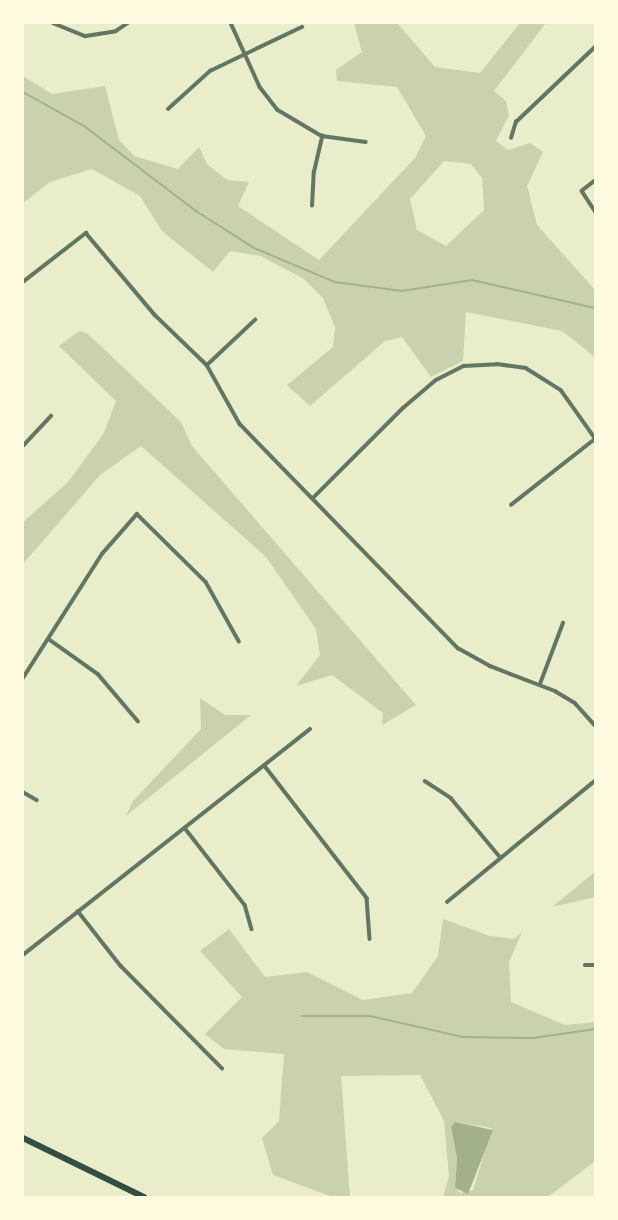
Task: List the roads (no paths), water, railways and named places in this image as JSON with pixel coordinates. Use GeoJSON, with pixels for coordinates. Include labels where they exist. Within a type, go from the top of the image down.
{"type":"FeatureCollection","features":[{"type":"Feature","properties":{"kind":"main road"},"geometry":{"type":"LineString","coordinates":[[23,1138],[144,1197]]}},
{"type":"Feature","properties":{"kind":"street"},"geometry":{"type":"LineString","coordinates":[[53,23],[86,36],[116,32],[128,23]]}},
{"type":"Feature","properties":{"kind":"street"},"geometry":{"type":"LineString","coordinates":[[231,23],[265,96],[278,110],[322,136],[366,142]]}},
{"type":"Feature","properties":{"kind":"street"},"geometry":{"type":"LineString","coordinates":[[168,109],[210,71],[247,57],[302,27]]}},
{"type":"Feature","properties":{"kind":"street"},"geometry":{"type":"LineString","coordinates":[[511,138],[516,122],[595,47]]}},
{"type":"Feature","properties":{"kind":"street"},"geometry":{"type":"LineString","coordinates":[[312,206],[314,172],[322,136]]}},
{"type":"Feature","properties":{"kind":"street"},"geometry":{"type":"LineString","coordinates":[[595,181],[582,191],[595,211]]}},
{"type":"Feature","properties":{"kind":"street"},"geometry":{"type":"LineString","coordinates":[[23,282],[86,233],[155,315],[207,365],[240,424],[314,497],[458,648],[490,666],[540,684],[575,703],[595,725]]}},
{"type":"Feature","properties":{"kind":"street"},"geometry":{"type":"LineString","coordinates":[[207,365],[256,320]]}},
{"type":"Feature","properties":{"kind":"street"},"geometry":{"type":"LineString","coordinates":[[314,497],[436,380],[464,366],[497,364],[526,368],[561,390],[595,439],[511,505]]}},
{"type":"Feature","properties":{"kind":"street"},"geometry":{"type":"LineString","coordinates":[[23,446],[51,416]]}},
{"type":"Feature","properties":{"kind":"street"},"geometry":{"type":"LineString","coordinates":[[23,678],[102,554],[137,514],[206,582],[239,640]]}},
{"type":"Feature","properties":{"kind":"street"},"geometry":{"type":"LineString","coordinates":[[540,684],[563,623]]}},
{"type":"Feature","properties":{"kind":"street"},"geometry":{"type":"LineString","coordinates":[[49,640],[98,674],[138,721]]}},
{"type":"Feature","properties":{"kind":"street"},"geometry":{"type":"LineString","coordinates":[[23,955],[310,729]]}},
{"type":"Feature","properties":{"kind":"street"},"geometry":{"type":"LineString","coordinates":[[265,766],[367,898],[370,939]]}},
{"type":"Feature","properties":{"kind":"street"},"geometry":{"type":"LineString","coordinates":[[425,781],[451,798],[501,858]]}},
{"type":"Feature","properties":{"kind":"street"},"geometry":{"type":"LineString","coordinates":[[447,902],[595,781]]}},
{"type":"Feature","properties":{"kind":"street"},"geometry":{"type":"LineString","coordinates":[[23,792],[37,800]]}},
{"type":"Feature","properties":{"kind":"street"},"geometry":{"type":"LineString","coordinates":[[185,828],[245,905],[252,929]]}},
{"type":"Feature","properties":{"kind":"street"},"geometry":{"type":"LineString","coordinates":[[78,911],[121,966],[222,1068]]}},
{"type":"Feature","properties":{"kind":"street"},"geometry":{"type":"LineString","coordinates":[[585,965],[595,965]]}},
{"type":"Feature","properties":{"kind":"waterway"},"geometry":{"type":"LineString","coordinates":[[23,92],[84,126],[196,211],[254,248],[335,282],[402,291],[472,280],[595,308]]}},
{"type":"Feature","properties":{"kind":"waterway"},"geometry":{"type":"LineString","coordinates":[[302,1016],[370,1016],[463,1037],[533,1038],[595,1029]]}}]}
